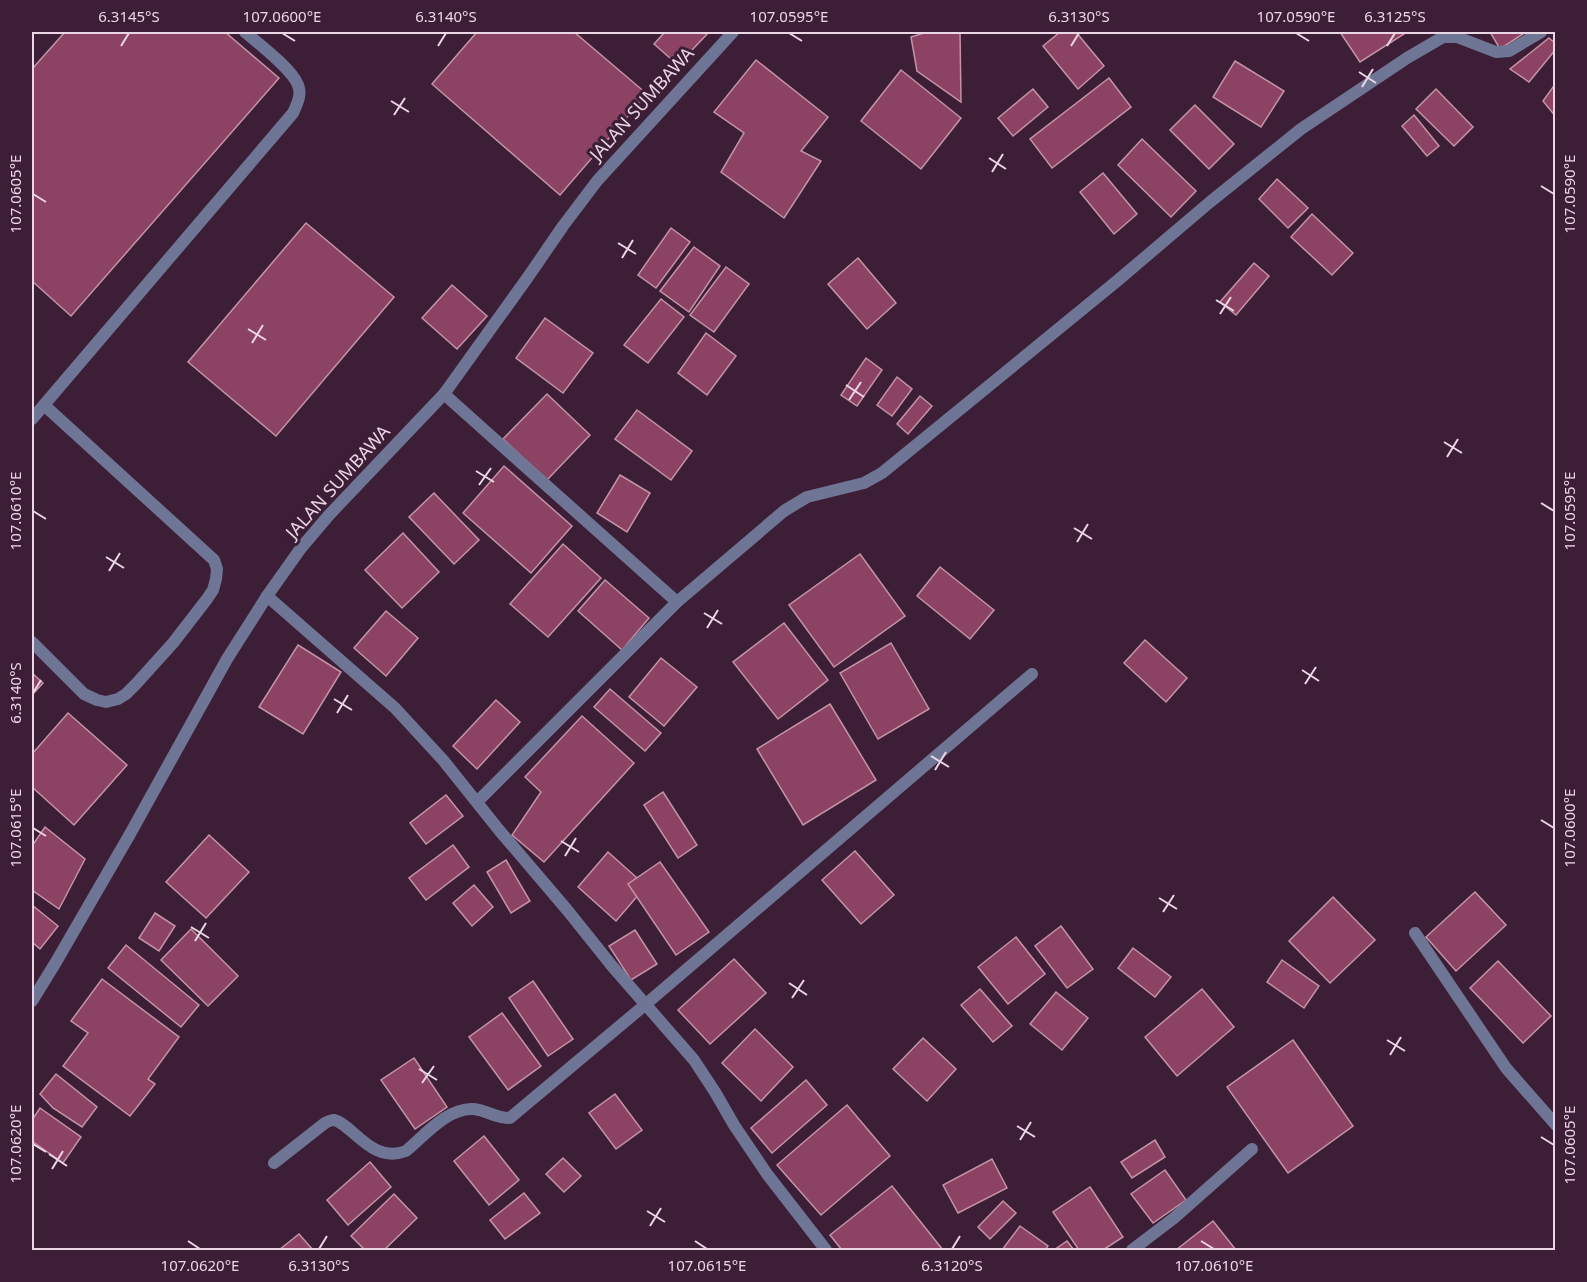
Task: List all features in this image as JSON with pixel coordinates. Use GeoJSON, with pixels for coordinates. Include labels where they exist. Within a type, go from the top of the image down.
{"type":"FeatureCollection","features":[{"type":"Feature","properties":{"kind":"street"},"geometry":{"type":"LineString","coordinates":[[32,419],[293,113],[299,100],[299,87],[291,73],[245,32]]}},
{"type":"Feature","properties":{"kind":"street","name":"JALAN SUMBAWA"},"geometry":{"type":"LineString","coordinates":[[32,1001],[130,834],[227,659],[301,548],[329,515],[444,394],[597,181],[733,32]]}},
{"type":"Feature","properties":{"kind":"street"},"geometry":{"type":"LineString","coordinates":[[477,802],[677,602],[784,512],[807,497],[864,483],[882,473],[1300,129],[1440,34],[1457,37],[1496,52],[1509,51],[1541,32]]}},
{"type":"Feature","properties":{"kind":"street"},"geometry":{"type":"LineString","coordinates":[[444,394],[677,602]]}},
{"type":"Feature","properties":{"kind":"street"},"geometry":{"type":"LineString","coordinates":[[32,642],[84,694],[106,702],[118,699],[126,694],[151,668],[200,608],[213,590],[217,569],[214,560],[44,405]]}},
{"type":"Feature","properties":{"kind":"street"},"geometry":{"type":"LineString","coordinates":[[267,596],[395,708],[443,760],[612,966],[694,1060],[767,1174],[826,1251]]}},
{"type":"Feature","properties":{"kind":"street"},"geometry":{"type":"LineString","coordinates":[[274,1163],[332,1120],[346,1126],[378,1151],[397,1154],[406,1151],[449,1114],[473,1109],[484,1111],[495,1117],[510,1118],[1032,674]]}},
{"type":"Feature","properties":{"kind":"street"},"geometry":{"type":"LineString","coordinates":[[1415,933],[1506,1068],[1556,1125]]}},
{"type":"Feature","properties":{"kind":"street"},"geometry":{"type":"LineString","coordinates":[[1132,1251],[1174,1218],[1252,1149]]}},
{"type":"Feature","properties":{"kind":"building"},"geometry":{"type":"Polygon","coordinates":[[[65,32],[225,32],[279,78],[71,316],[32,281],[32,69],[65,32]]]}},
{"type":"Feature","properties":{"kind":"building"},"geometry":{"type":"Polygon","coordinates":[[[477,32],[574,32],[647,94],[560,195],[432,84],[477,32]]]}},
{"type":"Feature","properties":{"kind":"building"},"geometry":{"type":"Polygon","coordinates":[[[665,32],[709,32],[678,65],[654,44],[665,32]]]}},
{"type":"Feature","properties":{"kind":"building"},"geometry":{"type":"Polygon","coordinates":[[[927,32],[960,32],[961,102],[917,71],[911,37],[927,32]]]}},
{"type":"Feature","properties":{"kind":"building"},"geometry":{"type":"Polygon","coordinates":[[[1060,32],[1076,32],[1104,66],[1078,89],[1043,46],[1060,32]]]}},
{"type":"Feature","properties":{"kind":"building"},"geometry":{"type":"Polygon","coordinates":[[[1340,32],[1403,32],[1404,34],[1360,62],[1340,32]]]}},
{"type":"Feature","properties":{"kind":"building"},"geometry":{"type":"Polygon","coordinates":[[[1490,32],[1526,32],[1500,49],[1490,32]]]}},
{"type":"Feature","properties":{"kind":"building"},"geometry":{"type":"Polygon","coordinates":[[[1549,38],[1556,44],[1556,49],[1529,82],[1510,69],[1549,38]]]}},
{"type":"Feature","properties":{"kind":"building"},"geometry":{"type":"Polygon","coordinates":[[[756,60],[828,117],[801,151],[821,161],[784,218],[721,172],[744,133],[714,112],[756,60]]]}},
{"type":"Feature","properties":{"kind":"building"},"geometry":{"type":"Polygon","coordinates":[[[1235,61],[1284,91],[1261,127],[1213,97],[1235,61]]]}},
{"type":"Feature","properties":{"kind":"building"},"geometry":{"type":"Polygon","coordinates":[[[901,70],[961,118],[921,169],[861,121],[901,70]]]}},
{"type":"Feature","properties":{"kind":"building"},"geometry":{"type":"Polygon","coordinates":[[[1109,78],[1131,107],[1052,168],[1030,139],[1109,78]]]}},
{"type":"Feature","properties":{"kind":"building"},"geometry":{"type":"Polygon","coordinates":[[[1556,83],[1556,117],[1543,101],[1556,83]]]}},
{"type":"Feature","properties":{"kind":"building"},"geometry":{"type":"Polygon","coordinates":[[[1033,89],[1048,107],[1013,136],[998,118],[1033,89]]]}},
{"type":"Feature","properties":{"kind":"building"},"geometry":{"type":"Polygon","coordinates":[[[1436,89],[1473,127],[1454,146],[1416,109],[1436,89]]]}},
{"type":"Feature","properties":{"kind":"building"},"geometry":{"type":"Polygon","coordinates":[[[1195,105],[1234,144],[1209,169],[1170,130],[1195,105]]]}},
{"type":"Feature","properties":{"kind":"building"},"geometry":{"type":"Polygon","coordinates":[[[1414,115],[1439,146],[1427,156],[1402,126],[1414,115]]]}},
{"type":"Feature","properties":{"kind":"building"},"geometry":{"type":"Polygon","coordinates":[[[1142,139],[1196,191],[1171,217],[1118,165],[1142,139]]]}},
{"type":"Feature","properties":{"kind":"building"},"geometry":{"type":"Polygon","coordinates":[[[1103,173],[1137,214],[1114,234],[1080,192],[1103,173]]]}},
{"type":"Feature","properties":{"kind":"building"},"geometry":{"type":"Polygon","coordinates":[[[1277,179],[1308,208],[1288,228],[1259,199],[1277,179]]]}},
{"type":"Feature","properties":{"kind":"building"},"geometry":{"type":"Polygon","coordinates":[[[1312,214],[1353,253],[1332,275],[1291,237],[1312,214]]]}},
{"type":"Feature","properties":{"kind":"building"},"geometry":{"type":"Polygon","coordinates":[[[306,223],[394,297],[276,436],[188,362],[306,223]]]}},
{"type":"Feature","properties":{"kind":"building"},"geometry":{"type":"Polygon","coordinates":[[[671,228],[690,242],[656,288],[638,275],[671,228]]]}},
{"type":"Feature","properties":{"kind":"building"},"geometry":{"type":"Polygon","coordinates":[[[694,247],[720,266],[689,312],[660,291],[694,247]]]}},
{"type":"Feature","properties":{"kind":"building"},"geometry":{"type":"Polygon","coordinates":[[[858,258],[896,303],[867,329],[828,284],[858,258]]]}},
{"type":"Feature","properties":{"kind":"building"},"geometry":{"type":"Polygon","coordinates":[[[1254,263],[1269,276],[1236,315],[1220,302],[1254,263]]]}},
{"type":"Feature","properties":{"kind":"building"},"geometry":{"type":"Polygon","coordinates":[[[726,267],[749,284],[714,332],[690,315],[726,267]]]}},
{"type":"Feature","properties":{"kind":"building"},"geometry":{"type":"Polygon","coordinates":[[[452,285],[487,316],[457,349],[422,318],[452,285]]]}},
{"type":"Feature","properties":{"kind":"building"},"geometry":{"type":"Polygon","coordinates":[[[661,299],[684,317],[648,363],[624,345],[661,299]]]}},
{"type":"Feature","properties":{"kind":"building"},"geometry":{"type":"Polygon","coordinates":[[[545,318],[593,353],[563,393],[516,358],[545,318]]]}},
{"type":"Feature","properties":{"kind":"building"},"geometry":{"type":"Polygon","coordinates":[[[706,333],[736,356],[707,395],[678,373],[706,333]]]}},
{"type":"Feature","properties":{"kind":"building"},"geometry":{"type":"Polygon","coordinates":[[[866,358],[882,370],[857,406],[841,395],[866,358]]]}},
{"type":"Feature","properties":{"kind":"building"},"geometry":{"type":"Polygon","coordinates":[[[897,377],[912,389],[892,416],[877,405],[897,377]]]}},
{"type":"Feature","properties":{"kind":"building"},"geometry":{"type":"Polygon","coordinates":[[[547,394],[590,435],[547,480],[503,439],[547,394]]]}},
{"type":"Feature","properties":{"kind":"building"},"geometry":{"type":"Polygon","coordinates":[[[920,396],[932,406],[908,434],[897,424],[920,396]]]}},
{"type":"Feature","properties":{"kind":"building"},"geometry":{"type":"Polygon","coordinates":[[[637,410],[692,451],[671,480],[615,439],[637,410]]]}},
{"type":"Feature","properties":{"kind":"building"},"geometry":{"type":"Polygon","coordinates":[[[504,466],[572,526],[531,573],[463,513],[504,466]]]}},
{"type":"Feature","properties":{"kind":"building"},"geometry":{"type":"Polygon","coordinates":[[[620,475],[650,493],[627,532],[597,513],[620,475]]]}},
{"type":"Feature","properties":{"kind":"building"},"geometry":{"type":"Polygon","coordinates":[[[434,493],[479,540],[454,564],[409,517],[434,493]]]}},
{"type":"Feature","properties":{"kind":"building"},"geometry":{"type":"Polygon","coordinates":[[[403,533],[439,572],[402,608],[365,570],[403,533]]]}},
{"type":"Feature","properties":{"kind":"building"},"geometry":{"type":"Polygon","coordinates":[[[563,544],[601,578],[548,637],[510,604],[563,544]]]}},
{"type":"Feature","properties":{"kind":"building"},"geometry":{"type":"Polygon","coordinates":[[[860,554],[905,616],[834,667],[789,605],[860,554]]]}},
{"type":"Feature","properties":{"kind":"building"},"geometry":{"type":"Polygon","coordinates":[[[940,567],[994,610],[970,639],[917,596],[940,567]]]}},
{"type":"Feature","properties":{"kind":"building"},"geometry":{"type":"Polygon","coordinates":[[[605,580],[649,618],[622,650],[578,611],[605,580]]]}},
{"type":"Feature","properties":{"kind":"building"},"geometry":{"type":"Polygon","coordinates":[[[386,611],[418,638],[386,676],[354,648],[386,611]]]}},
{"type":"Feature","properties":{"kind":"building"},"geometry":{"type":"Polygon","coordinates":[[[784,623],[828,680],[778,719],[733,662],[784,623]]]}},
{"type":"Feature","properties":{"kind":"building"},"geometry":{"type":"Polygon","coordinates":[[[1145,640],[1187,678],[1166,702],[1124,663],[1145,640]]]}},
{"type":"Feature","properties":{"kind":"building"},"geometry":{"type":"Polygon","coordinates":[[[891,643],[929,709],[878,739],[840,673],[891,643]]]}},
{"type":"Feature","properties":{"kind":"building"},"geometry":{"type":"Polygon","coordinates":[[[298,645],[341,672],[303,734],[259,707],[298,645]]]}},
{"type":"Feature","properties":{"kind":"building"},"geometry":{"type":"Polygon","coordinates":[[[661,658],[697,687],[664,726],[629,697],[661,658]]]}},
{"type":"Feature","properties":{"kind":"building"},"geometry":{"type":"Polygon","coordinates":[[[32,673],[43,683],[32,695],[32,673]]]}},
{"type":"Feature","properties":{"kind":"building"},"geometry":{"type":"Polygon","coordinates":[[[610,689],[661,733],[645,751],[594,707],[610,689]]]}},
{"type":"Feature","properties":{"kind":"building"},"geometry":{"type":"Polygon","coordinates":[[[496,700],[520,722],[477,769],[453,746],[496,700]]]}},
{"type":"Feature","properties":{"kind":"building"},"geometry":{"type":"Polygon","coordinates":[[[830,704],[876,780],[803,825],[757,749],[830,704]]]}},
{"type":"Feature","properties":{"kind":"building"},"geometry":{"type":"Polygon","coordinates":[[[68,713],[127,765],[74,825],[32,787],[32,754],[68,713]]]}},
{"type":"Feature","properties":{"kind":"building"},"geometry":{"type":"Polygon","coordinates":[[[582,716],[634,763],[544,862],[512,835],[541,792],[525,777],[582,716]]]}},
{"type":"Feature","properties":{"kind":"building"},"geometry":{"type":"Polygon","coordinates":[[[663,792],[697,845],[678,858],[644,805],[663,792]]]}},
{"type":"Feature","properties":{"kind":"building"},"geometry":{"type":"Polygon","coordinates":[[[446,795],[463,816],[426,844],[410,823],[446,795]]]}},
{"type":"Feature","properties":{"kind":"building"},"geometry":{"type":"Polygon","coordinates":[[[45,827],[85,859],[59,909],[32,890],[32,846],[45,827]]]}},
{"type":"Feature","properties":{"kind":"building"},"geometry":{"type":"Polygon","coordinates":[[[209,835],[249,872],[206,918],[166,882],[209,835]]]}},
{"type":"Feature","properties":{"kind":"building"},"geometry":{"type":"Polygon","coordinates":[[[453,845],[469,867],[426,900],[409,878],[453,845]]]}},
{"type":"Feature","properties":{"kind":"building"},"geometry":{"type":"Polygon","coordinates":[[[855,851],[894,895],[861,924],[822,880],[855,851]]]}},
{"type":"Feature","properties":{"kind":"building"},"geometry":{"type":"Polygon","coordinates":[[[608,852],[646,886],[616,921],[578,887],[608,852]]]}},
{"type":"Feature","properties":{"kind":"building"},"geometry":{"type":"Polygon","coordinates":[[[506,860],[530,901],[511,913],[487,872],[506,860]]]}},
{"type":"Feature","properties":{"kind":"building"},"geometry":{"type":"Polygon","coordinates":[[[660,862],[709,932],[676,955],[628,884],[660,862]]]}},
{"type":"Feature","properties":{"kind":"building"},"geometry":{"type":"Polygon","coordinates":[[[474,885],[493,907],[472,926],[453,903],[474,885]]]}},
{"type":"Feature","properties":{"kind":"building"},"geometry":{"type":"Polygon","coordinates":[[[1475,892],[1506,925],[1456,971],[1426,937],[1475,892]]]}},
{"type":"Feature","properties":{"kind":"building"},"geometry":{"type":"Polygon","coordinates":[[[1333,897],[1375,940],[1330,983],[1289,941],[1333,897]]]}},
{"type":"Feature","properties":{"kind":"building"},"geometry":{"type":"Polygon","coordinates":[[[32,905],[58,926],[40,949],[32,942],[32,905]]]}},
{"type":"Feature","properties":{"kind":"building"},"geometry":{"type":"Polygon","coordinates":[[[155,913],[175,926],[159,951],[139,938],[155,913]]]}},
{"type":"Feature","properties":{"kind":"building"},"geometry":{"type":"Polygon","coordinates":[[[1061,926],[1093,969],[1067,988],[1035,946],[1061,926]]]}},
{"type":"Feature","properties":{"kind":"building"},"geometry":{"type":"Polygon","coordinates":[[[191,929],[238,976],[208,1006],[161,960],[191,929]]]}},
{"type":"Feature","properties":{"kind":"building"},"geometry":{"type":"Polygon","coordinates":[[[635,930],[657,964],[631,980],[609,946],[635,930]]]}},
{"type":"Feature","properties":{"kind":"building"},"geometry":{"type":"Polygon","coordinates":[[[1016,937],[1045,974],[1008,1004],[978,967],[1016,937]]]}},
{"type":"Feature","properties":{"kind":"building"},"geometry":{"type":"Polygon","coordinates":[[[126,945],[199,1005],[181,1027],[108,968],[126,945]]]}},
{"type":"Feature","properties":{"kind":"building"},"geometry":{"type":"Polygon","coordinates":[[[1133,948],[1171,977],[1155,997],[1118,968],[1133,948]]]}},
{"type":"Feature","properties":{"kind":"building"},"geometry":{"type":"Polygon","coordinates":[[[734,959],[766,993],[710,1044],[678,1010],[734,959]]]}},
{"type":"Feature","properties":{"kind":"building"},"geometry":{"type":"Polygon","coordinates":[[[1282,960],[1319,986],[1304,1008],[1267,982],[1282,960]]]}},
{"type":"Feature","properties":{"kind":"building"},"geometry":{"type":"Polygon","coordinates":[[[1498,961],[1551,1016],[1523,1043],[1470,988],[1498,961]]]}},
{"type":"Feature","properties":{"kind":"building"},"geometry":{"type":"Polygon","coordinates":[[[102,979],[179,1037],[148,1079],[155,1084],[130,1116],[63,1066],[88,1033],[71,1021],[102,979]]]}},
{"type":"Feature","properties":{"kind":"building"},"geometry":{"type":"Polygon","coordinates":[[[533,981],[573,1039],[548,1056],[509,998],[533,981]]]}},
{"type":"Feature","properties":{"kind":"building"},"geometry":{"type":"Polygon","coordinates":[[[980,989],[1012,1026],[993,1042],[961,1005],[980,989]]]}},
{"type":"Feature","properties":{"kind":"building"},"geometry":{"type":"Polygon","coordinates":[[[1202,989],[1234,1027],[1177,1076],[1145,1037],[1202,989]]]}},
{"type":"Feature","properties":{"kind":"building"},"geometry":{"type":"Polygon","coordinates":[[[1056,992],[1088,1018],[1062,1050],[1030,1024],[1056,992]]]}},
{"type":"Feature","properties":{"kind":"building"},"geometry":{"type":"Polygon","coordinates":[[[502,1013],[541,1066],[508,1090],[469,1037],[502,1013]]]}},
{"type":"Feature","properties":{"kind":"building"},"geometry":{"type":"Polygon","coordinates":[[[755,1029],[793,1067],[761,1101],[722,1063],[755,1029]]]}},
{"type":"Feature","properties":{"kind":"building"},"geometry":{"type":"Polygon","coordinates":[[[923,1038],[956,1069],[927,1101],[893,1069],[923,1038]]]}},
{"type":"Feature","properties":{"kind":"building"},"geometry":{"type":"Polygon","coordinates":[[[1293,1040],[1353,1126],[1288,1173],[1227,1087],[1293,1040]]]}},
{"type":"Feature","properties":{"kind":"building"},"geometry":{"type":"Polygon","coordinates":[[[414,1058],[447,1107],[415,1129],[381,1080],[414,1058]]]}},
{"type":"Feature","properties":{"kind":"building"},"geometry":{"type":"Polygon","coordinates":[[[56,1074],[97,1107],[82,1127],[53,1108],[40,1094],[56,1074]]]}},
{"type":"Feature","properties":{"kind":"building"},"geometry":{"type":"Polygon","coordinates":[[[806,1080],[827,1105],[772,1153],[751,1128],[806,1080]]]}},
{"type":"Feature","properties":{"kind":"building"},"geometry":{"type":"Polygon","coordinates":[[[615,1094],[642,1130],[616,1149],[589,1113],[615,1094]]]}},
{"type":"Feature","properties":{"kind":"building"},"geometry":{"type":"Polygon","coordinates":[[[847,1105],[890,1156],[821,1215],[777,1165],[847,1105]]]}},
{"type":"Feature","properties":{"kind":"building"},"geometry":{"type":"Polygon","coordinates":[[[40,1108],[81,1137],[63,1163],[32,1141],[32,1120],[40,1108]]]}},
{"type":"Feature","properties":{"kind":"building"},"geometry":{"type":"Polygon","coordinates":[[[484,1136],[519,1180],[489,1205],[454,1161],[484,1136]]]}},
{"type":"Feature","properties":{"kind":"building"},"geometry":{"type":"Polygon","coordinates":[[[1155,1140],[1165,1157],[1132,1178],[1121,1162],[1155,1140]]]}},
{"type":"Feature","properties":{"kind":"building"},"geometry":{"type":"Polygon","coordinates":[[[563,1158],[581,1176],[564,1192],[546,1174],[563,1158]]]}},
{"type":"Feature","properties":{"kind":"building"},"geometry":{"type":"Polygon","coordinates":[[[992,1159],[1007,1188],[958,1213],[943,1185],[992,1159]]]}},
{"type":"Feature","properties":{"kind":"building"},"geometry":{"type":"Polygon","coordinates":[[[370,1162],[391,1187],[348,1225],[327,1200],[370,1162]]]}},
{"type":"Feature","properties":{"kind":"building"},"geometry":{"type":"Polygon","coordinates":[[[1165,1170],[1186,1200],[1153,1223],[1131,1194],[1165,1170]]]}},
{"type":"Feature","properties":{"kind":"building"},"geometry":{"type":"Polygon","coordinates":[[[892,1186],[943,1250],[842,1250],[830,1235],[892,1186]]]}},
{"type":"Feature","properties":{"kind":"building"},"geometry":{"type":"Polygon","coordinates":[[[1090,1187],[1123,1237],[1103,1250],[1079,1250],[1053,1212],[1090,1187]]]}},
{"type":"Feature","properties":{"kind":"building"},"geometry":{"type":"Polygon","coordinates":[[[524,1193],[540,1213],[505,1239],[490,1220],[524,1193]]]}},
{"type":"Feature","properties":{"kind":"building"},"geometry":{"type":"Polygon","coordinates":[[[394,1194],[417,1218],[384,1250],[365,1250],[351,1236],[394,1194]]]}},
{"type":"Feature","properties":{"kind":"building"},"geometry":{"type":"Polygon","coordinates":[[[1003,1201],[1016,1213],[990,1239],[978,1227],[1003,1201]]]}},
{"type":"Feature","properties":{"kind":"building"},"geometry":{"type":"Polygon","coordinates":[[[1213,1221],[1236,1250],[1176,1250],[1213,1221]]]}},
{"type":"Feature","properties":{"kind":"building"},"geometry":{"type":"Polygon","coordinates":[[[1020,1226],[1048,1246],[1045,1250],[1002,1250],[1020,1226]]]}},
{"type":"Feature","properties":{"kind":"building"},"geometry":{"type":"Polygon","coordinates":[[[299,1234],[313,1250],[279,1250],[299,1234]]]}},
{"type":"Feature","properties":{"kind":"building"},"geometry":{"type":"Polygon","coordinates":[[[1067,1241],[1074,1250],[1054,1250],[1067,1241]]]}}]}
